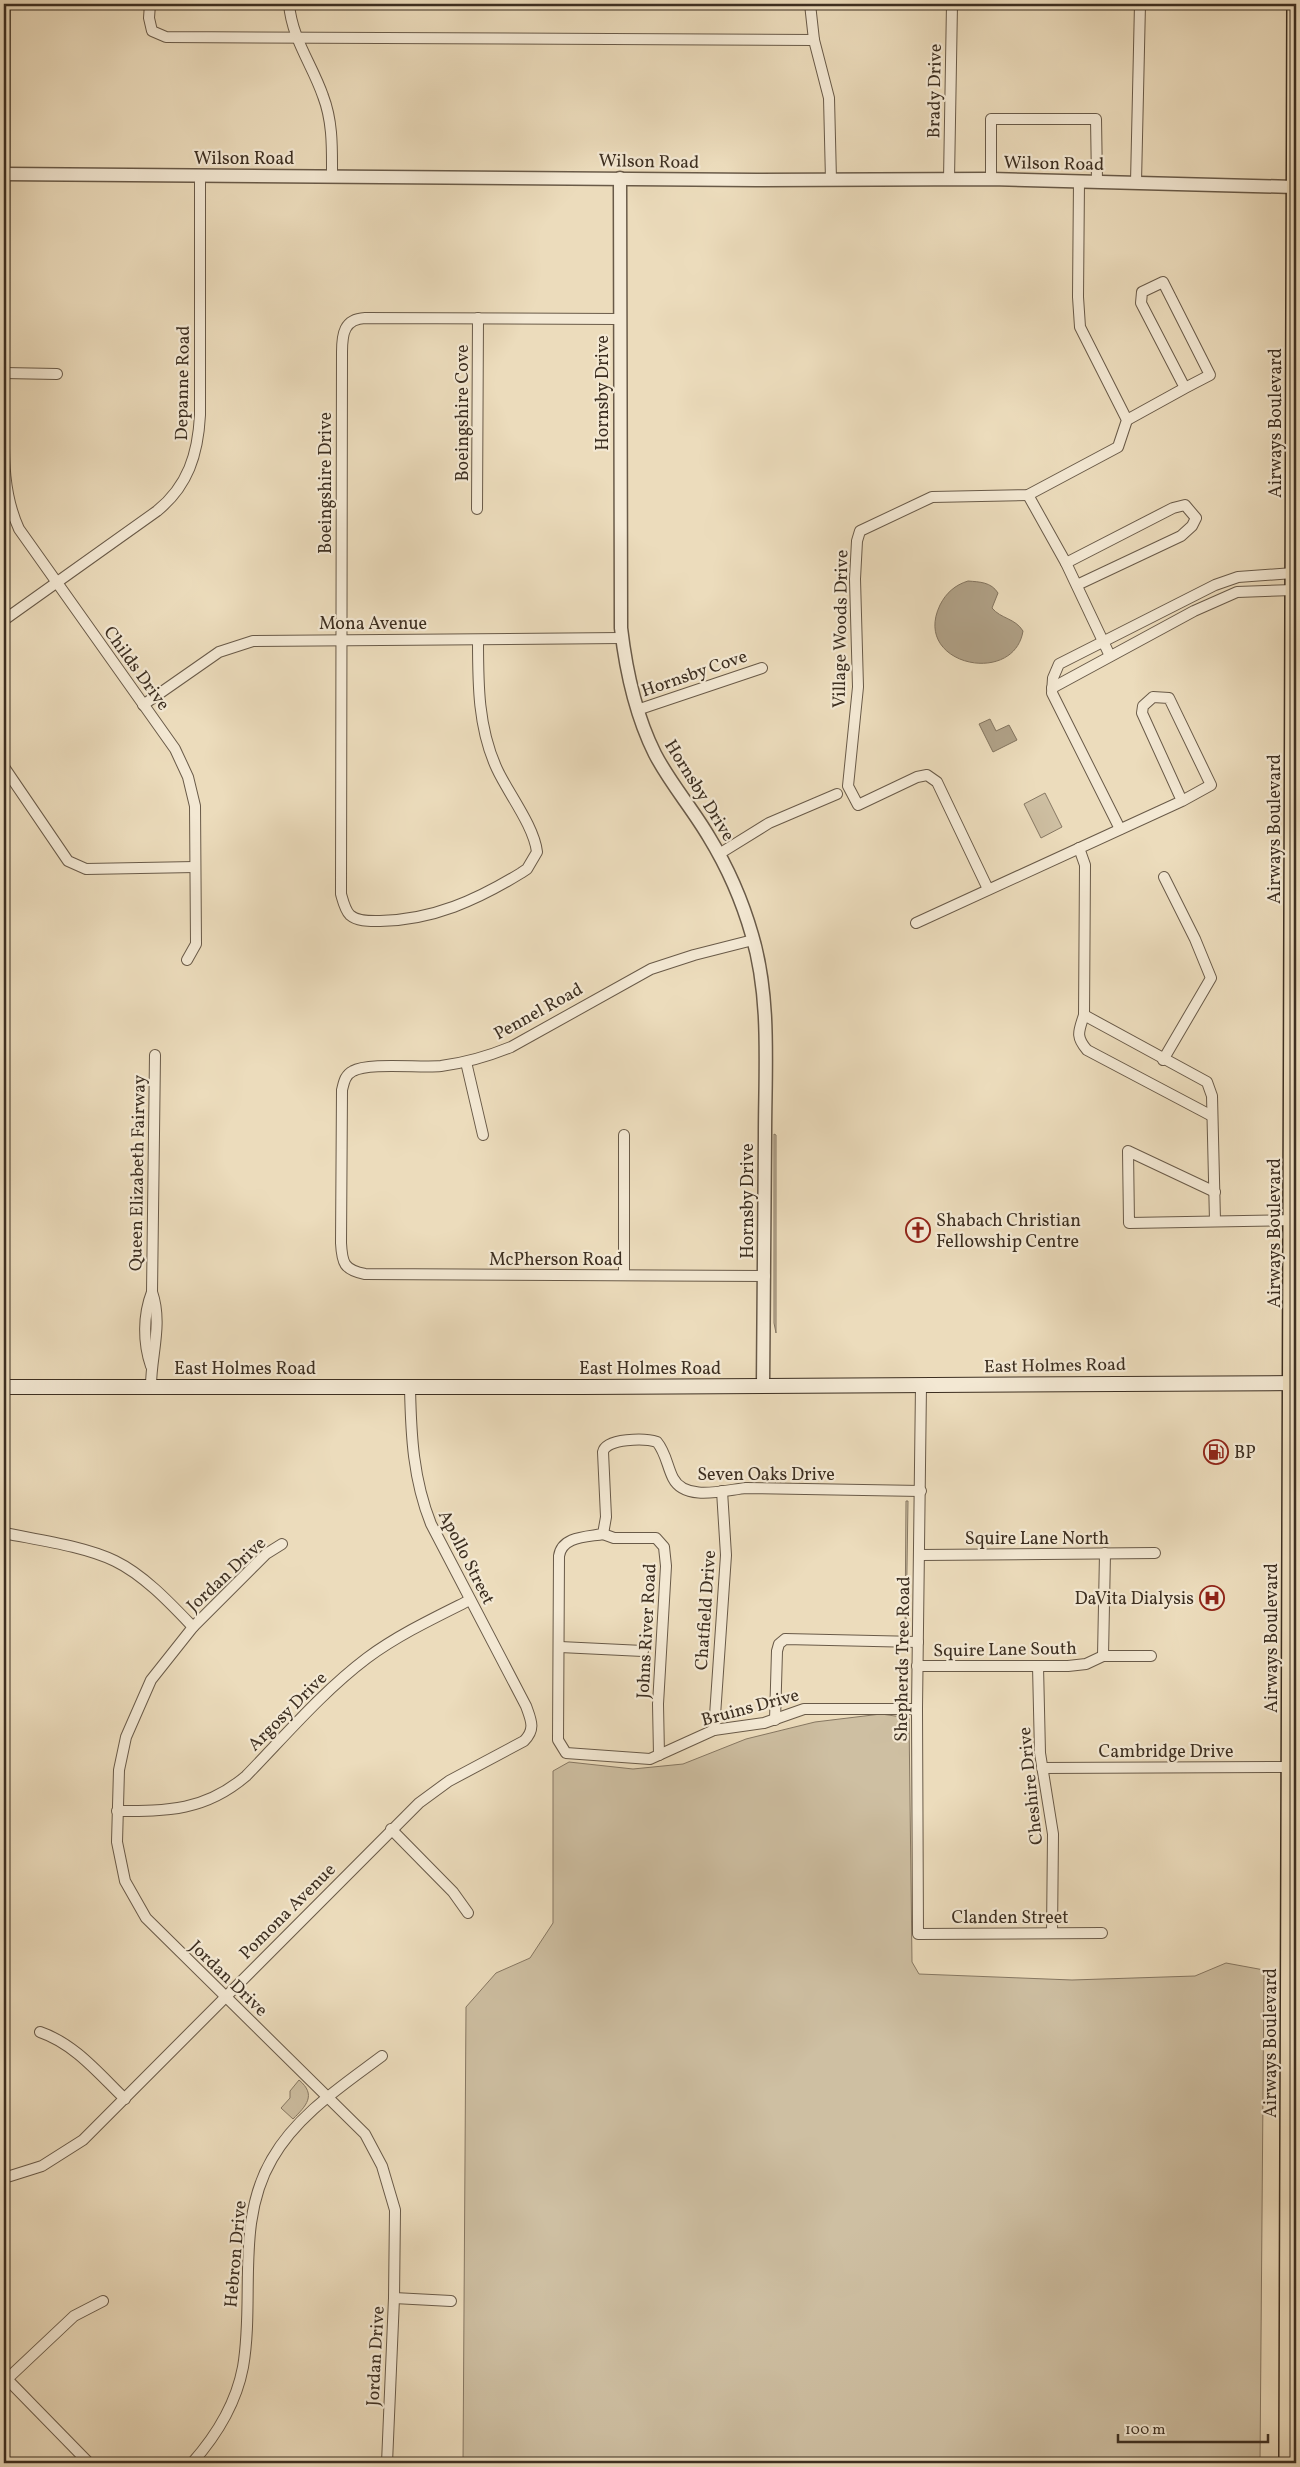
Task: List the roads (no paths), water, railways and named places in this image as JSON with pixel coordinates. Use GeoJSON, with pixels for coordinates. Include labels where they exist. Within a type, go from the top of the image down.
{"type":"FeatureCollection","features":[{"type":"Feature","properties":{"kind":"main road","name":"Airways Boulevard"},"geometry":{"type":"LineString","coordinates":[[1287,2463],[1290,1767],[1294,1383],[1293,573],[1295,4]]}},
{"type":"Feature","properties":{"kind":"main road","name":"East Holmes Road"},"geometry":{"type":"LineString","coordinates":[[4,1387],[410,1388],[1294,1383]]}},
{"type":"Feature","properties":{"kind":"street"},"geometry":{"type":"LineString","coordinates":[[4,383],[5,4]]}},
{"type":"Feature","properties":{"kind":"street"},"geometry":{"type":"LineString","coordinates":[[150,4],[150,26],[152,31],[166,37],[296,36],[814,40]]}},
{"type":"Feature","properties":{"kind":"street"},"geometry":{"type":"LineString","coordinates":[[289,4],[296,36],[327,108],[332,131],[332,176]]}},
{"type":"Feature","properties":{"kind":"street"},"geometry":{"type":"LineString","coordinates":[[810,4],[814,40],[829,98],[831,180]]}},
{"type":"Feature","properties":{"kind":"street","name":"Brady Drive"},"geometry":{"type":"LineString","coordinates":[[949,179],[952,4]]}},
{"type":"Feature","properties":{"kind":"street"},"geometry":{"type":"LineString","coordinates":[[1136,182],[1140,4]]}},
{"type":"Feature","properties":{"kind":"street"},"geometry":{"type":"LineString","coordinates":[[991,179],[991,119],[1096,119],[1097,181]]}},
{"type":"Feature","properties":{"kind":"street","name":"Wilson Road"},"geometry":{"type":"LineString","coordinates":[[4,174],[831,180],[991,179],[1294,187]]}},
{"type":"Feature","properties":{"kind":"street","name":"Depanne Road"},"geometry":{"type":"LineString","coordinates":[[4,620],[169,501],[186,477],[195,455],[200,415],[200,175]]}},
{"type":"Feature","properties":{"kind":"street","name":"Hornsby Drive"},"geometry":{"type":"LineString","coordinates":[[620,178],[619,607],[622,638],[637,710],[656,755],[719,854],[734,882],[753,940],[763,992],[765,1017],[763,1386]]}},
{"type":"Feature","properties":{"kind":"street"},"geometry":{"type":"LineString","coordinates":[[1079,181],[1078,297],[1080,327],[1127,420]]}},
{"type":"Feature","properties":{"kind":"street"},"geometry":{"type":"LineString","coordinates":[[1110,656],[1066,563],[1028,495],[1118,447],[1127,420],[1210,375],[1163,282],[1142,292],[1141,303],[1185,388]]}},
{"type":"Feature","properties":{"kind":"street","name":"Boeingshire Drive"},"geometry":{"type":"LineString","coordinates":[[478,640],[480,710],[486,738],[503,783],[534,840],[537,852],[533,860],[521,873],[482,895],[431,915],[400,920],[367,921],[350,915],[341,894],[342,352],[345,328],[351,322],[360,318],[619,319]]}},
{"type":"Feature","properties":{"kind":"street","name":"Boeingshire Cove"},"geometry":{"type":"LineString","coordinates":[[477,508],[478,318]]}},
{"type":"Feature","properties":{"kind":"street"},"geometry":{"type":"LineString","coordinates":[[4,373],[58,374]]}},
{"type":"Feature","properties":{"kind":"street","name":"Childs Drive"},"geometry":{"type":"LineString","coordinates":[[4,406],[4,465],[8,499],[19,529],[181,758],[188,777],[195,806],[196,944],[187,960]]}},
{"type":"Feature","properties":{"kind":"street","name":"Village Woods Drive"},"geometry":{"type":"LineString","coordinates":[[988,889],[937,782],[927,775],[917,777],[858,805],[848,786],[858,687],[855,579],[857,541],[860,531],[932,497],[1028,495]]}},
{"type":"Feature","properties":{"kind":"street"},"geometry":{"type":"LineString","coordinates":[[1066,563],[1173,508],[1185,505],[1196,518],[1192,526],[1182,536],[1077,585]]}},
{"type":"Feature","properties":{"kind":"street"},"geometry":{"type":"LineString","coordinates":[[1120,829],[1052,693],[1055,671],[1059,664],[1215,585],[1238,577],[1293,573]]}},
{"type":"Feature","properties":{"kind":"street"},"geometry":{"type":"LineString","coordinates":[[1052,688],[1194,611],[1237,592],[1293,590]]}},
{"type":"Feature","properties":{"kind":"street","name":"Mona Avenue"},"geometry":{"type":"LineString","coordinates":[[143,705],[197,666],[230,647],[265,639],[478,640],[622,638]]}},
{"type":"Feature","properties":{"kind":"street","name":"Hornsby Cove"},"geometry":{"type":"LineString","coordinates":[[637,710],[762,668]]}},
{"type":"Feature","properties":{"kind":"street"},"geometry":{"type":"LineString","coordinates":[[916,923],[1182,801],[1211,785],[1169,698],[1153,697],[1143,706],[1142,713],[1182,801]]}},
{"type":"Feature","properties":{"kind":"street"},"geometry":{"type":"LineString","coordinates":[[4,767],[68,862],[73,865],[86,869],[195,867]]}},
{"type":"Feature","properties":{"kind":"street"},"geometry":{"type":"LineString","coordinates":[[719,854],[769,823],[837,794]]}},
{"type":"Feature","properties":{"kind":"street"},"geometry":{"type":"LineString","coordinates":[[1079,848],[1085,866],[1084,1015],[1079,1030],[1079,1041],[1087,1050],[1212,1116]]}},
{"type":"Feature","properties":{"kind":"street"},"geometry":{"type":"LineString","coordinates":[[1163,1060],[1210,978],[1195,939],[1164,877]]}},
{"type":"Feature","properties":{"kind":"street","name":"Pennel Road"},"geometry":{"type":"LineString","coordinates":[[348,1268],[344,1261],[341,1243],[341,1122],[342,1090],[346,1077],[353,1071],[365,1068],[429,1066],[466,1062],[511,1047],[650,969],[694,955],[753,940]]}},
{"type":"Feature","properties":{"kind":"street"},"geometry":{"type":"LineString","coordinates":[[1084,1015],[1163,1060],[1207,1082],[1212,1096],[1215,1221]]}},
{"type":"Feature","properties":{"kind":"street","name":"Queen Elizabeth Fairway"},"geometry":{"type":"LineString","coordinates":[[152,1386],[152,1366],[156,1351],[157,1306],[152,1292],[155,1055]]}},
{"type":"Feature","properties":{"kind":"street"},"geometry":{"type":"LineString","coordinates":[[466,1062],[483,1135]]}},
{"type":"Feature","properties":{"kind":"street"},"geometry":{"type":"LineString","coordinates":[[624,1135],[624,1275]]}},
{"type":"Feature","properties":{"kind":"street"},"geometry":{"type":"LineString","coordinates":[[1215,1192],[1128,1151],[1129,1223],[1293,1220]]}},
{"type":"Feature","properties":{"kind":"street","name":"McPherson Road"},"geometry":{"type":"LineString","coordinates":[[348,1268],[365,1274],[765,1276]]}},
{"type":"Feature","properties":{"kind":"street","name":"Shepherds Tree Road"},"geometry":{"type":"LineString","coordinates":[[918,1934],[917,1666],[921,1385]]}},
{"type":"Feature","properties":{"kind":"street","name":"Apollo Street"},"geometry":{"type":"LineString","coordinates":[[410,1388],[413,1458],[420,1492],[431,1524],[526,1706],[533,1723],[532,1730]]}},
{"type":"Feature","properties":{"kind":"street","name":"Seven Oaks Drive"},"geometry":{"type":"LineString","coordinates":[[603,1534],[606,1518],[603,1452],[604,1448],[611,1443],[644,1440],[657,1442],[663,1450],[673,1479],[680,1486],[692,1491],[722,1491],[746,1488],[920,1491]]}},
{"type":"Feature","properties":{"kind":"street","name":"Chatfield Drive"},"geometry":{"type":"LineString","coordinates":[[714,1730],[726,1555],[722,1491]]}},
{"type":"Feature","properties":{"kind":"street"},"geometry":{"type":"LineString","coordinates":[[4,1533],[60,1544],[115,1561],[159,1593],[193,1627]]}},
{"type":"Feature","properties":{"kind":"street","name":"Johns River Road"},"geometry":{"type":"LineString","coordinates":[[566,1753],[558,1740],[560,1550],[568,1542],[603,1534],[614,1538],[656,1538],[664,1547],[666,1566],[658,1704],[659,1755]]}},
{"type":"Feature","properties":{"kind":"street","name":"Jordan Drive"},"geometry":{"type":"LineString","coordinates":[[282,1544],[266,1554],[193,1627],[151,1680],[126,1737],[119,1770],[117,1812],[119,1858],[125,1881],[134,1901],[152,1924],[365,2134],[376,2153],[388,2181],[394,2210],[394,2298],[387,2463]]}},
{"type":"Feature","properties":{"kind":"street"},"geometry":{"type":"LineString","coordinates":[[1103,1656],[1104,1553]]}},
{"type":"Feature","properties":{"kind":"street","name":"Squire Lane North"},"geometry":{"type":"LineString","coordinates":[[920,1555],[1155,1553]]}},
{"type":"Feature","properties":{"kind":"street","name":"Argosy Drive"},"geometry":{"type":"LineString","coordinates":[[117,1812],[176,1810],[200,1804],[223,1793],[245,1776],[338,1682],[366,1658],[400,1636],[470,1600]]}},
{"type":"Feature","properties":{"kind":"street"},"geometry":{"type":"LineString","coordinates":[[775,1720],[777,1651],[785,1639],[918,1642]]}},
{"type":"Feature","properties":{"kind":"street"},"geometry":{"type":"LineString","coordinates":[[560,1647],[643,1651]]}},
{"type":"Feature","properties":{"kind":"street","name":"Squire Lane South"},"geometry":{"type":"LineString","coordinates":[[917,1666],[1078,1665],[1095,1661],[1103,1656],[1151,1656]]}},
{"type":"Feature","properties":{"kind":"street","name":"Cheshire Drive"},"geometry":{"type":"LineString","coordinates":[[1038,1666],[1039,1739],[1053,1834],[1052,1933]]}},
{"type":"Feature","properties":{"kind":"street","name":"Bruins Drive"},"geometry":{"type":"LineString","coordinates":[[566,1753],[628,1759],[650,1759],[714,1730],[753,1726],[775,1720],[794,1711],[812,1707],[917,1709]]}},
{"type":"Feature","properties":{"kind":"street","name":"Pomona Avenue"},"geometry":{"type":"LineString","coordinates":[[4,2178],[29,2172],[54,2161],[83,2140],[419,1802],[439,1787],[524,1741],[532,1730]]}},
{"type":"Feature","properties":{"kind":"street","name":"Cambridge Drive"},"geometry":{"type":"LineString","coordinates":[[1042,1768],[1290,1767]]}},
{"type":"Feature","properties":{"kind":"street"},"geometry":{"type":"LineString","coordinates":[[391,1829],[454,1892],[468,1914]]}},
{"type":"Feature","properties":{"kind":"street","name":"Clanden Street"},"geometry":{"type":"LineString","coordinates":[[918,1934],[1102,1933]]}},
{"type":"Feature","properties":{"kind":"street"},"geometry":{"type":"LineString","coordinates":[[40,2032],[62,2042],[79,2055],[125,2099]]}},
{"type":"Feature","properties":{"kind":"street","name":"Hebron Drive"},"geometry":{"type":"LineString","coordinates":[[192,2463],[209,2443],[226,2416],[243,2368],[251,2215],[258,2189],[271,2160],[283,2141],[327,2097],[382,2056]]}},
{"type":"Feature","properties":{"kind":"street"},"geometry":{"type":"LineString","coordinates":[[394,2298],[451,2301]]}},
{"type":"Feature","properties":{"kind":"street"},"geometry":{"type":"LineString","coordinates":[[89,2463],[5,2379],[74,2316],[103,2301]]}},
{"type":"Feature","properties":{"kind":"place","name":"Shabach Christian Fellowship Centre"},"geometry":{"type":"Point","coordinates":[918,1230]}},
{"type":"Feature","properties":{"kind":"place","name":"BP"},"geometry":{"type":"Point","coordinates":[1216,1452]}},
{"type":"Feature","properties":{"kind":"place","name":"DaVita Dialysis"},"geometry":{"type":"Point","coordinates":[1212,1598]}}]}
